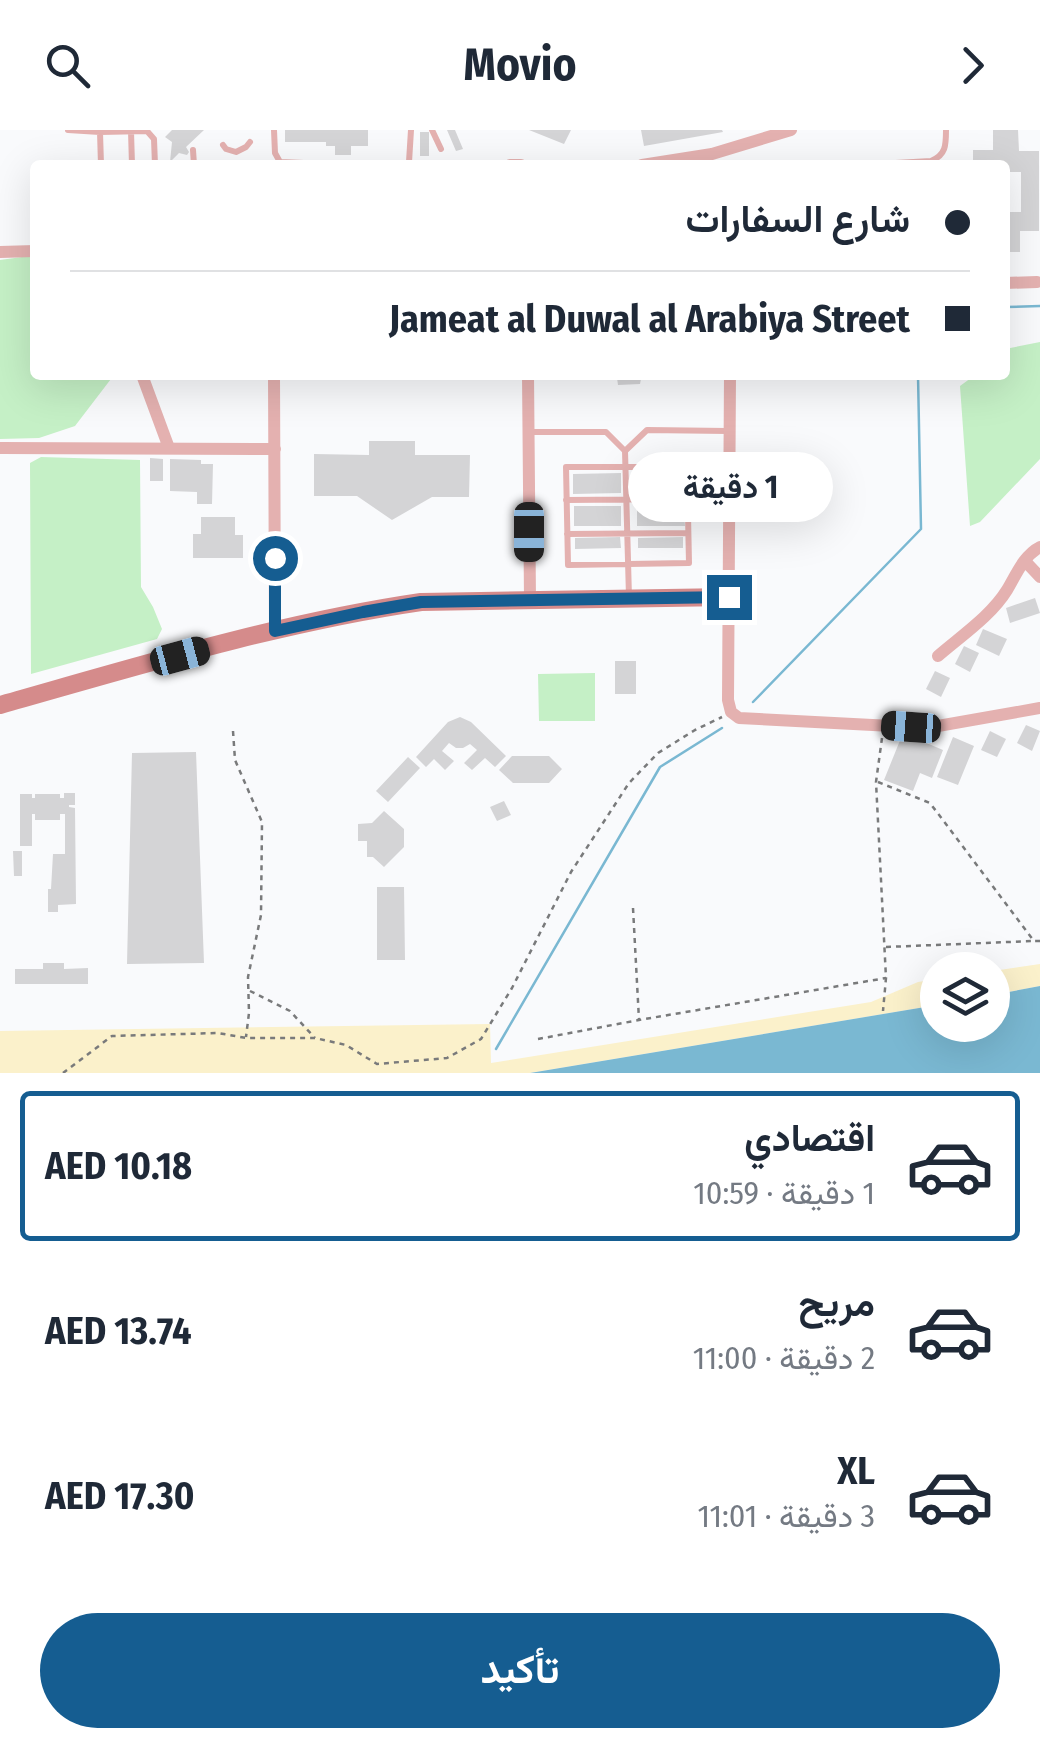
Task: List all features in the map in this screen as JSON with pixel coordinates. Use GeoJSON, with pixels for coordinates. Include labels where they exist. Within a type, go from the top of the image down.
{"type":"FeatureCollection","features":[{"type":"Feature","properties":{"kind":"street"},"geometry":{"type":"LineString","coordinates":[[678,160],[791,130]]}},
{"type":"Feature","properties":{"kind":"street"},"geometry":{"type":"LineString","coordinates":[[0,252],[30,251]]}},
{"type":"Feature","properties":{"kind":"street"},"geometry":{"type":"LineString","coordinates":[[1010,283],[1037,282]]}},
{"type":"Feature","properties":{"kind":"street"},"geometry":{"type":"LineString","coordinates":[[144,380],[169,448]]}},
{"type":"Feature","properties":{"kind":"street"},"geometry":{"type":"LineString","coordinates":[[274,380],[275,631]]}},
{"type":"Feature","properties":{"kind":"street"},"geometry":{"type":"LineString","coordinates":[[528,380],[530,599]]}},
{"type":"Feature","properties":{"kind":"street"},"geometry":{"type":"LineString","coordinates":[[730,380],[731,712],[739,718],[938,726],[1040,708]]}},
{"type":"Feature","properties":{"kind":"street"},"geometry":{"type":"LineString","coordinates":[[0,448],[275,449]]}},
{"type":"Feature","properties":{"kind":"street"},"geometry":{"type":"LineString","coordinates":[[938,656],[1004,596],[1024,561],[1040,546]]}},
{"type":"Feature","properties":{"kind":"street"},"geometry":{"type":"LineString","coordinates":[[1024,561],[1040,577]]}},
{"type":"Feature","properties":{"kind":"street"},"geometry":{"type":"LineString","coordinates":[[0,705],[275,631],[385,607],[421,602],[729,597]]}},
{"type":"Feature","properties":{"kind":"lane"},"geometry":{"type":"LineString","coordinates":[[68,130],[147,131],[153,136],[155,160]]}},
{"type":"Feature","properties":{"kind":"lane"},"geometry":{"type":"LineString","coordinates":[[274,130],[278,160]]}},
{"type":"Feature","properties":{"kind":"lane"},"geometry":{"type":"LineString","coordinates":[[409,160],[411,130]]}},
{"type":"Feature","properties":{"kind":"lane"},"geometry":{"type":"LineString","coordinates":[[432,130],[441,149]]}},
{"type":"Feature","properties":{"kind":"lane"},"geometry":{"type":"LineString","coordinates":[[934,160],[946,147],[946,130]]}},
{"type":"Feature","properties":{"kind":"lane"},"geometry":{"type":"LineString","coordinates":[[131,131],[132,160]]}},
{"type":"Feature","properties":{"kind":"lane"},"geometry":{"type":"LineString","coordinates":[[100,132],[100,160]]}},
{"type":"Feature","properties":{"kind":"lane"},"geometry":{"type":"LineString","coordinates":[[223,145],[236,152],[250,142]]}},
{"type":"Feature","properties":{"kind":"lane"},"geometry":{"type":"LineString","coordinates":[[194,150],[194,160]]}},
{"type":"Feature","properties":{"kind":"lane"},"geometry":{"type":"LineString","coordinates":[[625,450],[647,430],[729,432]]}},
{"type":"Feature","properties":{"kind":"lane"},"geometry":{"type":"LineString","coordinates":[[528,432],[606,432],[625,450],[629,598]]}},
{"type":"Feature","properties":{"kind":"lane"},"geometry":{"type":"LineString","coordinates":[[566,467],[626,467],[687,467],[689,563],[568,564],[566,467]]}},
{"type":"Feature","properties":{"kind":"lane"},"geometry":{"type":"LineString","coordinates":[[566,500],[688,499]]}},
{"type":"Feature","properties":{"kind":"lane"},"geometry":{"type":"LineString","coordinates":[[567,534],[688,533]]}},
{"type":"Feature","properties":{"kind":"path"},"geometry":{"type":"LineString","coordinates":[[64,1073],[112,1036],[218,1032],[246,1038],[314,1038],[346,1045],[377,1064],[447,1058],[482,1040],[570,872],[628,783],[658,753],[731,712]]}},
{"type":"Feature","properties":{"kind":"path"},"geometry":{"type":"LineString","coordinates":[[883,725],[876,782],[886,978],[883,1010]]}},
{"type":"Feature","properties":{"kind":"path"},"geometry":{"type":"LineString","coordinates":[[233,731],[235,760],[262,822],[261,914],[248,976],[246,1038]]}},
{"type":"Feature","properties":{"kind":"path"},"geometry":{"type":"LineString","coordinates":[[876,782],[930,803],[1037,941]]}},
{"type":"Feature","properties":{"kind":"path"},"geometry":{"type":"LineString","coordinates":[[632,908],[639,1020]]}},
{"type":"Feature","properties":{"kind":"path"},"geometry":{"type":"LineString","coordinates":[[884,947],[1037,941]]}},
{"type":"Feature","properties":{"kind":"path"},"geometry":{"type":"LineString","coordinates":[[538,1040],[886,978]]}},
{"type":"Feature","properties":{"kind":"path"},"geometry":{"type":"LineString","coordinates":[[248,990],[290,1011],[314,1038]]}},
{"type":"Feature","properties":{"kind":"green space"},"geometry":{"type":"Polygon","coordinates":[[[30,256],[30,380],[110,380],[75,426],[39,438],[0,439],[0,260],[30,256]]]}},
{"type":"Feature","properties":{"kind":"green space"},"geometry":{"type":"Polygon","coordinates":[[[1040,342],[1040,459],[980,522],[970,526],[960,386],[968,380],[1010,380],[1010,348],[1040,342]]]}},
{"type":"Feature","properties":{"kind":"green space"},"geometry":{"type":"Polygon","coordinates":[[[41,457],[140,460],[141,587],[162,629],[157,639],[31,674],[30,463],[41,457]]]}},
{"type":"Feature","properties":{"kind":"green space"},"geometry":{"type":"Polygon","coordinates":[[[595,673],[595,721],[539,721],[538,674],[595,673]]]}},
{"type":"Feature","properties":{"kind":"sand"},"geometry":{"type":"Polygon","coordinates":[[[1040,964],[1040,986],[1010,992],[1010,968],[1040,964]]]}},
{"type":"Feature","properties":{"kind":"sand"},"geometry":{"type":"Polygon","coordinates":[[[918,982],[920,1008],[530,1073],[0,1073],[0,1031],[490,1024],[491,1063],[871,1002],[918,982]]]}},
{"type":"Feature","properties":{"kind":"water"},"geometry":{"type":"Polygon","coordinates":[[[1040,986],[1040,1073],[530,1073],[920,1008],[920,1042],[1010,1042],[1010,992],[1040,986]]]}},
{"type":"Feature","properties":{"kind":"building"},"geometry":{"type":"Polygon","coordinates":[[[172,130],[204,130],[186,147],[187,155],[179,153],[172,160],[172,142],[165,137],[172,130]]]}},
{"type":"Feature","properties":{"kind":"building"},"geometry":{"type":"Polygon","coordinates":[[[285,130],[368,130],[368,146],[351,146],[351,155],[335,155],[335,146],[326,146],[326,142],[285,142],[285,130]]]}},
{"type":"Feature","properties":{"kind":"building"},"geometry":{"type":"Polygon","coordinates":[[[447,130],[455,130],[463,149],[456,151],[447,130]]]}},
{"type":"Feature","properties":{"kind":"building"},"geometry":{"type":"Polygon","coordinates":[[[529,130],[571,130],[564,144],[529,130]]]}},
{"type":"Feature","properties":{"kind":"building"},"geometry":{"type":"Polygon","coordinates":[[[641,130],[722,130],[723,132],[644,146],[641,130]]]}},
{"type":"Feature","properties":{"kind":"building"},"geometry":{"type":"Polygon","coordinates":[[[993,130],[1018,130],[1019,151],[1039,151],[1039,231],[1020,231],[1020,252],[1010,252],[1010,212],[1021,212],[1021,172],[1010,172],[1010,160],[973,160],[973,150],[993,150],[993,130]]]}},
{"type":"Feature","properties":{"kind":"building"},"geometry":{"type":"Polygon","coordinates":[[[420,132],[429,132],[429,156],[420,156],[420,132]]]}},
{"type":"Feature","properties":{"kind":"building"},"geometry":{"type":"Polygon","coordinates":[[[617,380],[641,380],[640,384],[618,385],[617,380]]]}},
{"type":"Feature","properties":{"kind":"building"},"geometry":{"type":"Polygon","coordinates":[[[369,441],[415,441],[415,455],[470,455],[469,497],[432,497],[392,520],[357,496],[314,496],[314,454],[369,455],[369,441]]]}},
{"type":"Feature","properties":{"kind":"building"},"geometry":{"type":"Polygon","coordinates":[[[150,458],[163,459],[163,481],[150,481],[150,458]]]}},
{"type":"Feature","properties":{"kind":"building"},"geometry":{"type":"Polygon","coordinates":[[[170,459],[213,464],[212,504],[197,504],[197,492],[170,491],[170,459]]]}},
{"type":"Feature","properties":{"kind":"building"},"geometry":{"type":"Polygon","coordinates":[[[621,473],[621,493],[573,494],[573,474],[621,473]]]}},
{"type":"Feature","properties":{"kind":"building"},"geometry":{"type":"Polygon","coordinates":[[[635,473],[683,473],[683,493],[636,493],[635,473]]]}},
{"type":"Feature","properties":{"kind":"building"},"geometry":{"type":"Polygon","coordinates":[[[574,506],[621,506],[621,526],[574,526],[574,506]]]}},
{"type":"Feature","properties":{"kind":"building"},"geometry":{"type":"Polygon","coordinates":[[[637,506],[684,506],[685,526],[637,526],[637,506]]]}},
{"type":"Feature","properties":{"kind":"building"},"geometry":{"type":"Polygon","coordinates":[[[201,517],[235,517],[235,535],[243,535],[243,558],[193,558],[193,534],[201,534],[201,517]]]}},
{"type":"Feature","properties":{"kind":"building"},"geometry":{"type":"Polygon","coordinates":[[[620,537],[621,548],[575,549],[575,538],[620,537]]]}},
{"type":"Feature","properties":{"kind":"building"},"geometry":{"type":"Polygon","coordinates":[[[683,537],[683,548],[638,548],[638,538],[683,537]]]}},
{"type":"Feature","properties":{"kind":"building"},"geometry":{"type":"Polygon","coordinates":[[[1035,598],[1040,613],[1010,623],[1006,608],[1035,598]]]}},
{"type":"Feature","properties":{"kind":"building"},"geometry":{"type":"Polygon","coordinates":[[[983,629],[1007,639],[999,656],[976,645],[983,629]]]}},
{"type":"Feature","properties":{"kind":"building"},"geometry":{"type":"Polygon","coordinates":[[[964,646],[979,653],[970,672],[955,664],[964,646]]]}},
{"type":"Feature","properties":{"kind":"building"},"geometry":{"type":"Polygon","coordinates":[[[615,661],[636,661],[636,694],[615,694],[615,661]]]}},
{"type":"Feature","properties":{"kind":"building"},"geometry":{"type":"Polygon","coordinates":[[[935,671],[950,678],[941,697],[926,689],[935,671]]]}},
{"type":"Feature","properties":{"kind":"building"},"geometry":{"type":"Polygon","coordinates":[[[460,717],[471,722],[506,756],[495,767],[485,758],[472,770],[464,763],[477,750],[470,744],[456,748],[449,743],[442,751],[454,761],[445,770],[434,759],[426,767],[416,757],[448,722],[460,717]]]}},
{"type":"Feature","properties":{"kind":"building"},"geometry":{"type":"Polygon","coordinates":[[[1026,725],[1040,731],[1032,751],[1017,743],[1026,725]]]}},
{"type":"Feature","properties":{"kind":"building"},"geometry":{"type":"Polygon","coordinates":[[[990,731],[1006,739],[997,757],[981,750],[990,731]]]}},
{"type":"Feature","properties":{"kind":"building"},"geometry":{"type":"Polygon","coordinates":[[[903,733],[943,750],[932,778],[920,773],[913,791],[884,780],[903,733]]]}},
{"type":"Feature","properties":{"kind":"building"},"geometry":{"type":"Polygon","coordinates":[[[953,737],[974,746],[958,785],[937,777],[953,737]]]}},
{"type":"Feature","properties":{"kind":"building"},"geometry":{"type":"Polygon","coordinates":[[[196,752],[204,963],[127,964],[132,753],[196,752]]]}},
{"type":"Feature","properties":{"kind":"building"},"geometry":{"type":"Polygon","coordinates":[[[512,756],[549,756],[562,769],[549,783],[513,783],[499,770],[512,756]]]}},
{"type":"Feature","properties":{"kind":"building"},"geometry":{"type":"Polygon","coordinates":[[[408,757],[420,768],[388,802],[376,791],[408,757]]]}},
{"type":"Feature","properties":{"kind":"building"},"geometry":{"type":"Polygon","coordinates":[[[64,793],[75,793],[75,805],[69,807],[75,808],[76,904],[58,905],[58,912],[48,912],[53,854],[65,854],[65,814],[60,814],[60,820],[35,820],[32,814],[32,846],[20,846],[20,794],[32,794],[35,798],[35,794],[60,794],[64,798],[64,793]]]}},
{"type":"Feature","properties":{"kind":"building"},"geometry":{"type":"Polygon","coordinates":[[[504,801],[511,815],[497,821],[490,807],[504,801]]]}},
{"type":"Feature","properties":{"kind":"building"},"geometry":{"type":"Polygon","coordinates":[[[384,811],[404,829],[404,847],[384,867],[373,857],[367,857],[367,841],[358,841],[358,824],[372,823],[384,811]]]}},
{"type":"Feature","properties":{"kind":"building"},"geometry":{"type":"Polygon","coordinates":[[[13,851],[22,851],[22,876],[14,876],[13,851]]]}},
{"type":"Feature","properties":{"kind":"building"},"geometry":{"type":"Polygon","coordinates":[[[377,887],[404,887],[405,960],[377,960],[377,887]]]}},
{"type":"Feature","properties":{"kind":"building"},"geometry":{"type":"Polygon","coordinates":[[[43,963],[64,963],[64,969],[88,968],[88,984],[15,984],[15,969],[43,969],[43,963]]]}},
{"type":"Feature","properties":{"kind":"waterway"},"geometry":{"type":"LineString","coordinates":[[1010,307],[1040,306]]}},
{"type":"Feature","properties":{"kind":"waterway"},"geometry":{"type":"LineString","coordinates":[[753,702],[921,529],[918,380]]}},
{"type":"Feature","properties":{"kind":"waterway"},"geometry":{"type":"LineString","coordinates":[[496,1049],[660,767],[722,728]]}},
{"type":"Feature","properties":{"kind":"route"},"geometry":{"type":"LineString","coordinates":[[275,558],[275,631],[421,602],[729,597]]}}]}
